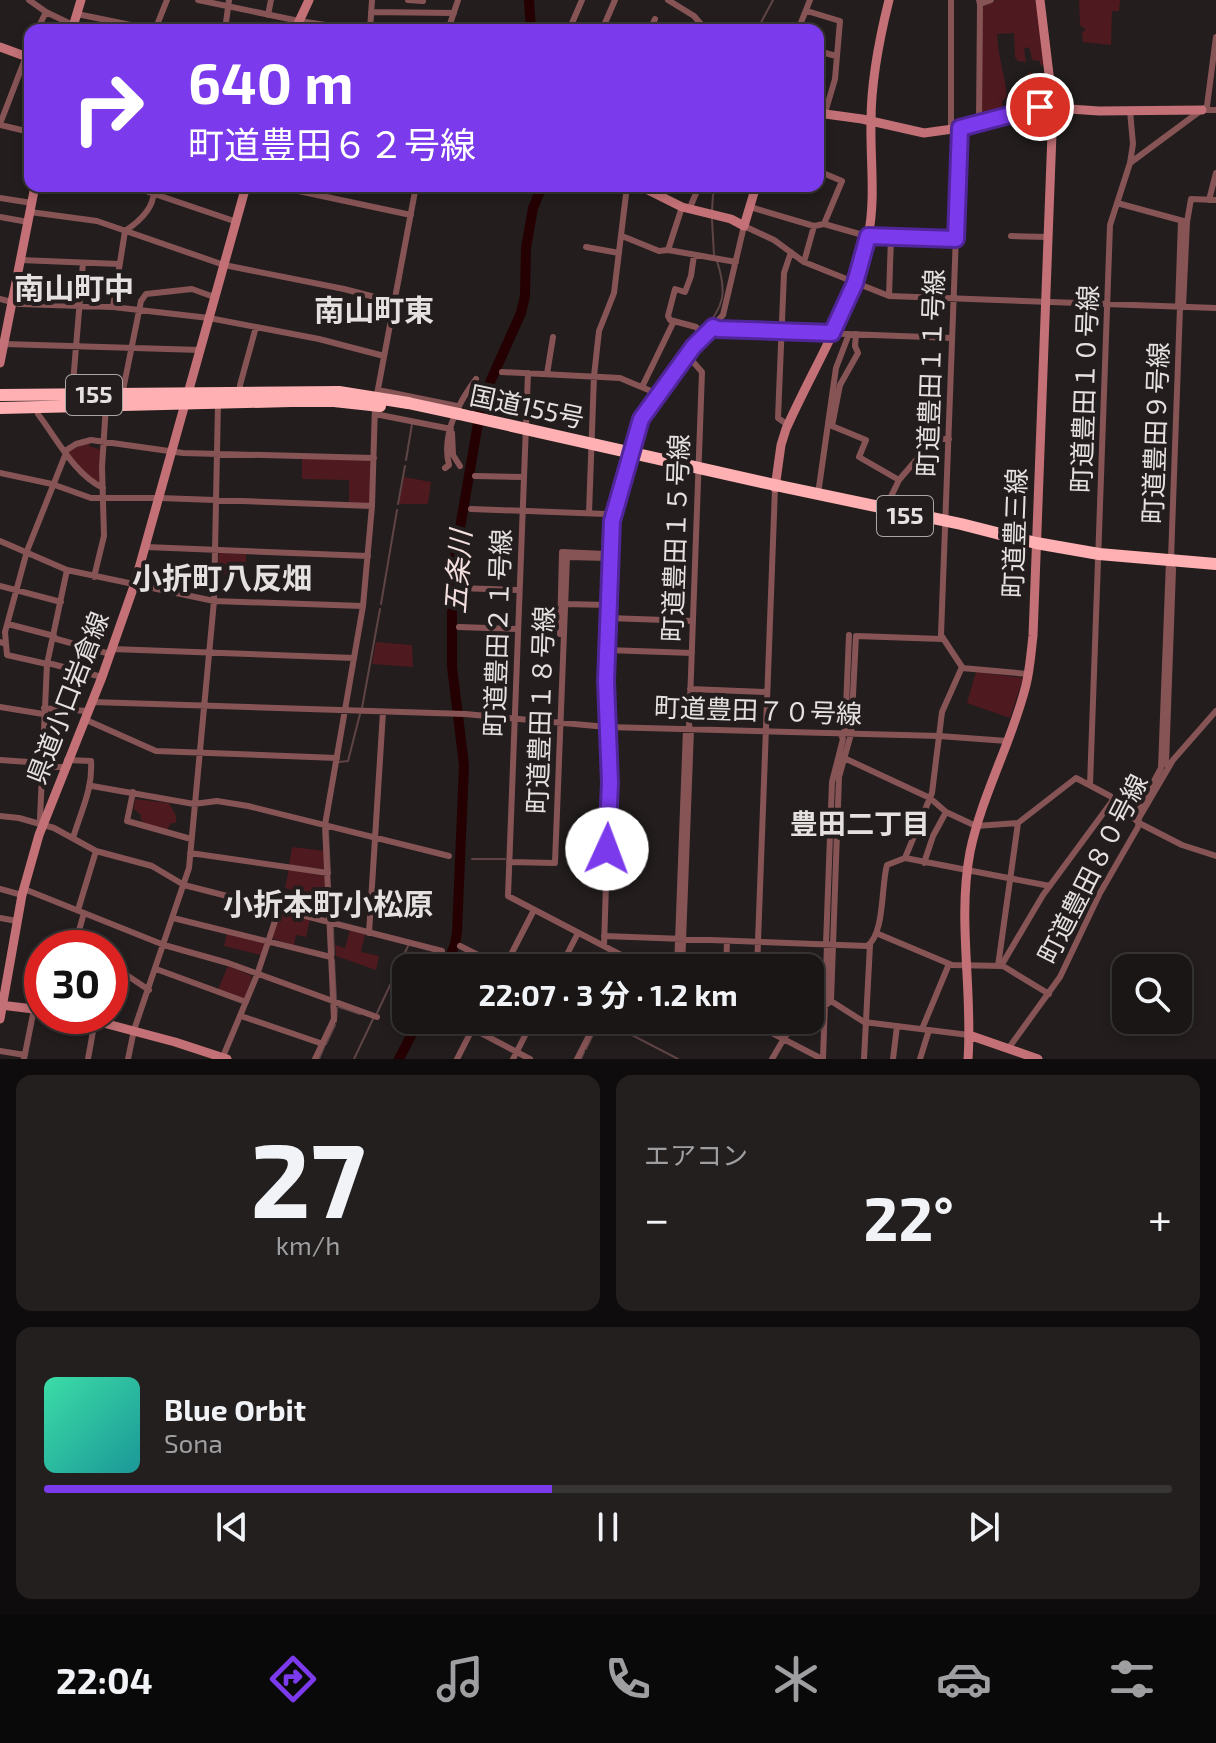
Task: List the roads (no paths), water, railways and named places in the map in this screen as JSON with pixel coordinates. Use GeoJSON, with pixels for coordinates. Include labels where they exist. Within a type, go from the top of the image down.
{"type":"FeatureCollection","features":[{"type":"Feature","properties":{"kind":"highway","name":"国道155号"},"geometry":{"type":"LineString","coordinates":[[0,408],[187,400],[240,392],[339,392],[946,523]]}},
{"type":"Feature","properties":{"kind":"highway","name":"国道155号"},"geometry":{"type":"LineString","coordinates":[[0,395],[122,395],[218,403],[376,401]]}},
{"type":"Feature","properties":{"kind":"highway","name":"国道155号"},"geometry":{"type":"LineString","coordinates":[[775,487],[1099,554],[1171,563],[1216,564]]}},
{"type":"Feature","properties":{"kind":"street"},"geometry":{"type":"LineString","coordinates":[[29,0],[46,12],[74,23],[81,0]]}},
{"type":"Feature","properties":{"kind":"street"},"geometry":{"type":"LineString","coordinates":[[157,24],[167,0]]}},
{"type":"Feature","properties":{"kind":"street"},"geometry":{"type":"LineString","coordinates":[[198,0],[229,4],[292,24]]}},
{"type":"Feature","properties":{"kind":"street"},"geometry":{"type":"LineString","coordinates":[[268,15],[271,0]]}},
{"type":"Feature","properties":{"kind":"street"},"geometry":{"type":"LineString","coordinates":[[298,24],[309,0]]}},
{"type":"Feature","properties":{"kind":"street"},"geometry":{"type":"LineString","coordinates":[[370,24],[372,0]]}},
{"type":"Feature","properties":{"kind":"street"},"geometry":{"type":"LineString","coordinates":[[408,0],[423,1],[425,12]]}},
{"type":"Feature","properties":{"kind":"street"},"geometry":{"type":"LineString","coordinates":[[450,24],[458,0]]}},
{"type":"Feature","properties":{"kind":"street"},"geometry":{"type":"LineString","coordinates":[[572,24],[582,0]]}},
{"type":"Feature","properties":{"kind":"street"},"geometry":{"type":"LineString","coordinates":[[605,24],[614,2],[606,0]]}},
{"type":"Feature","properties":{"kind":"street"},"geometry":{"type":"LineString","coordinates":[[668,0],[694,16],[701,24]]}},
{"type":"Feature","properties":{"kind":"street"},"geometry":{"type":"LineString","coordinates":[[801,24],[810,0]]}},
{"type":"Feature","properties":{"kind":"street"},"geometry":{"type":"LineString","coordinates":[[757,954],[775,487],[781,445],[788,425],[855,283],[868,236],[873,189],[871,121],[877,53],[889,0]]}},
{"type":"Feature","properties":{"kind":"street","name":"町道豊田１１号線"},"geometry":{"type":"LineString","coordinates":[[942,639],[956,239],[951,0]]}},
{"type":"Feature","properties":{"kind":"street"},"geometry":{"type":"LineString","coordinates":[[979,123],[980,2],[991,0]]}},
{"type":"Feature","properties":{"kind":"street","name":"町道豊三線"},"geometry":{"type":"LineString","coordinates":[[968,1059],[964,919],[967,869],[976,826],[1028,674],[1033,636],[1053,107],[1040,0]]}},
{"type":"Feature","properties":{"kind":"street"},"geometry":{"type":"LineString","coordinates":[[226,24],[229,4]]}},
{"type":"Feature","properties":{"kind":"street"},"geometry":{"type":"LineString","coordinates":[[807,11],[840,21],[835,79],[824,106]]}},
{"type":"Feature","properties":{"kind":"street"},"geometry":{"type":"LineString","coordinates":[[40,24],[46,12]]}},
{"type":"Feature","properties":{"kind":"street"},"geometry":{"type":"LineString","coordinates":[[371,12],[454,13]]}},
{"type":"Feature","properties":{"kind":"street"},"geometry":{"type":"LineString","coordinates":[[653,24],[655,19]]}},
{"type":"Feature","properties":{"kind":"street"},"geometry":{"type":"LineString","coordinates":[[1130,163],[1208,104],[1216,37]]}},
{"type":"Feature","properties":{"kind":"street"},"geometry":{"type":"LineString","coordinates":[[0,47],[24,57]]}},
{"type":"Feature","properties":{"kind":"street"},"geometry":{"type":"LineString","coordinates":[[824,53],[836,56]]}},
{"type":"Feature","properties":{"kind":"street"},"geometry":{"type":"LineString","coordinates":[[24,65],[0,125],[24,131]]}},
{"type":"Feature","properties":{"kind":"street"},"geometry":{"type":"LineString","coordinates":[[824,113],[924,133],[956,129],[1040,107],[1099,111],[1216,110]]}},
{"type":"Feature","properties":{"kind":"street","name":"町道豊田１０号線"},"geometry":{"type":"LineString","coordinates":[[1090,785],[1110,225],[1130,163],[1133,144],[1130,111]]}},
{"type":"Feature","properties":{"kind":"street"},"geometry":{"type":"LineString","coordinates":[[1117,203],[1184,221],[1191,199],[1213,200],[1216,173]]}},
{"type":"Feature","properties":{"kind":"street"},"geometry":{"type":"LineString","coordinates":[[824,174],[842,181],[824,224]]}},
{"type":"Feature","properties":{"kind":"street"},"geometry":{"type":"LineString","coordinates":[[0,363],[34,192]]}},
{"type":"Feature","properties":{"kind":"street"},"geometry":{"type":"LineString","coordinates":[[113,307],[125,231],[139,221],[153,192]]}},
{"type":"Feature","properties":{"kind":"street"},"geometry":{"type":"LineString","coordinates":[[159,192],[237,222]]}},
{"type":"Feature","properties":{"kind":"street","name":"県道小口岩倉線"},"geometry":{"type":"LineString","coordinates":[[0,1019],[2,991],[23,892],[42,824],[102,677],[134,586],[244,192]]}},
{"type":"Feature","properties":{"kind":"street"},"geometry":{"type":"LineString","coordinates":[[303,192],[411,215]]}},
{"type":"Feature","properties":{"kind":"street"},"geometry":{"type":"LineString","coordinates":[[315,1059],[334,1019],[325,825],[363,606],[372,506],[376,401],[415,192]]}},
{"type":"Feature","properties":{"kind":"street"},"geometry":{"type":"LineString","coordinates":[[589,513],[594,376],[599,331],[611,305],[626,192]]}},
{"type":"Feature","properties":{"kind":"street"},"geometry":{"type":"LineString","coordinates":[[655,192],[686,208],[731,219],[774,240],[804,262],[889,296],[1216,308]]}},
{"type":"Feature","properties":{"kind":"street"},"geometry":{"type":"LineString","coordinates":[[668,250],[695,192]]}},
{"type":"Feature","properties":{"kind":"street"},"geometry":{"type":"LineString","coordinates":[[552,857],[562,552],[604,554],[610,514],[641,419],[687,355],[726,309],[754,192]]}},
{"type":"Feature","properties":{"kind":"street"},"geometry":{"type":"LineString","coordinates":[[0,198],[30,212]]}},
{"type":"Feature","properties":{"kind":"street"},"geometry":{"type":"LineString","coordinates":[[750,207],[814,226],[824,224],[868,236],[956,239]]}},
{"type":"Feature","properties":{"kind":"street"},"geometry":{"type":"LineString","coordinates":[[0,217],[30,212],[97,221],[224,265],[394,302]]}},
{"type":"Feature","properties":{"kind":"street","name":"町道豊田９号線"},"geometry":{"type":"LineString","coordinates":[[1171,563],[1184,221]]}},
{"type":"Feature","properties":{"kind":"street"},"geometry":{"type":"LineString","coordinates":[[804,262],[814,226]]}},
{"type":"Feature","properties":{"kind":"street"},"geometry":{"type":"LineString","coordinates":[[622,236],[659,251],[736,262]]}},
{"type":"Feature","properties":{"kind":"street"},"geometry":{"type":"LineString","coordinates":[[1011,236],[1048,237]]}},
{"type":"Feature","properties":{"kind":"street"},"geometry":{"type":"LineString","coordinates":[[889,296],[891,237]]}},
{"type":"Feature","properties":{"kind":"street"},"geometry":{"type":"LineString","coordinates":[[586,247],[619,253]]}},
{"type":"Feature","properties":{"kind":"street"},"geometry":{"type":"LineString","coordinates":[[788,425],[778,418],[784,273],[791,252]]}},
{"type":"Feature","properties":{"kind":"street"},"geometry":{"type":"LineString","coordinates":[[694,255],[685,292],[675,289],[668,316],[674,321],[696,327],[704,336]]}},
{"type":"Feature","properties":{"kind":"street"},"geometry":{"type":"LineString","coordinates":[[20,260],[119,264]]}},
{"type":"Feature","properties":{"kind":"street"},"geometry":{"type":"LineString","coordinates":[[72,395],[83,263]]}},
{"type":"Feature","properties":{"kind":"street"},"geometry":{"type":"LineString","coordinates":[[122,395],[141,301],[146,294],[192,289],[214,297]]}},
{"type":"Feature","properties":{"kind":"street"},"geometry":{"type":"LineString","coordinates":[[0,299],[209,318],[319,339],[384,356]]}},
{"type":"Feature","properties":{"kind":"street"},"geometry":{"type":"LineString","coordinates":[[642,387],[674,321]]}},
{"type":"Feature","properties":{"kind":"street"},"geometry":{"type":"LineString","coordinates":[[240,392],[256,327]]}},
{"type":"Feature","properties":{"kind":"street"},"geometry":{"type":"LineString","coordinates":[[713,327],[952,338]]}},
{"type":"Feature","properties":{"kind":"street"},"geometry":{"type":"LineString","coordinates":[[818,494],[836,368],[852,334]]}},
{"type":"Feature","properties":{"kind":"street"},"geometry":{"type":"LineString","coordinates":[[830,425],[840,385],[858,353],[852,334]]}},
{"type":"Feature","properties":{"kind":"street"},"geometry":{"type":"LineString","coordinates":[[547,374],[553,337]]}},
{"type":"Feature","properties":{"kind":"street"},"geometry":{"type":"LineString","coordinates":[[4,344],[201,350]]}},
{"type":"Feature","properties":{"kind":"street","name":"町道豊田１５号線"},"geometry":{"type":"LineString","coordinates":[[680,954],[702,372],[687,355]]}},
{"type":"Feature","properties":{"kind":"street"},"geometry":{"type":"LineString","coordinates":[[502,372],[620,378],[658,394]]}},
{"type":"Feature","properties":{"kind":"street","name":"町道豊田２１号線"},"geometry":{"type":"LineString","coordinates":[[528,373],[508,894],[534,910]]}},
{"type":"Feature","properties":{"kind":"street"},"geometry":{"type":"LineString","coordinates":[[445,468],[449,465],[446,456],[459,418],[476,379]]}},
{"type":"Feature","properties":{"kind":"street"},"geometry":{"type":"LineString","coordinates":[[376,401],[459,418]]}},
{"type":"Feature","properties":{"kind":"street"},"geometry":{"type":"LineString","coordinates":[[376,401],[459,418]]}},
{"type":"Feature","properties":{"kind":"street"},"geometry":{"type":"LineString","coordinates":[[128,1059],[134,1030],[184,885],[190,853],[214,601],[218,403]]}},
{"type":"Feature","properties":{"kind":"street"},"geometry":{"type":"LineString","coordinates":[[94,577],[104,536],[106,405]]}},
{"type":"Feature","properties":{"kind":"street"},"geometry":{"type":"LineString","coordinates":[[38,406],[38,414],[66,452],[90,481],[103,488]]}},
{"type":"Feature","properties":{"kind":"street"},"geometry":{"type":"LineString","coordinates":[[459,418],[453,455],[460,466]]}},
{"type":"Feature","properties":{"kind":"street"},"geometry":{"type":"LineString","coordinates":[[830,425],[866,440],[859,457],[899,480]]}},
{"type":"Feature","properties":{"kind":"street"},"geometry":{"type":"LineString","coordinates":[[885,509],[899,480],[934,439],[949,439]]}},
{"type":"Feature","properties":{"kind":"street"},"geometry":{"type":"LineString","coordinates":[[102,677],[7,655],[3,643],[27,551],[66,452],[86,440],[172,452],[374,458]]}},
{"type":"Feature","properties":{"kind":"street"},"geometry":{"type":"LineString","coordinates":[[0,473],[52,484],[91,498],[372,506]]}},
{"type":"Feature","properties":{"kind":"street"},"geometry":{"type":"LineString","coordinates":[[475,476],[524,477]]}},
{"type":"Feature","properties":{"kind":"street"},"geometry":{"type":"LineString","coordinates":[[471,509],[610,514]]}},
{"type":"Feature","properties":{"kind":"street"},"geometry":{"type":"LineString","coordinates":[[604,942],[610,783],[607,650],[610,514]]}},
{"type":"Feature","properties":{"kind":"street"},"geometry":{"type":"LineString","coordinates":[[0,541],[67,570],[214,601],[363,606]]}},
{"type":"Feature","properties":{"kind":"street"},"geometry":{"type":"LineString","coordinates":[[146,547],[368,556]]}},
{"type":"Feature","properties":{"kind":"street","name":"町道豊田１８号線"},"geometry":{"type":"LineString","coordinates":[[509,862],[555,863],[558,723],[567,557],[610,558]]}},
{"type":"Feature","properties":{"kind":"street"},"geometry":{"type":"LineString","coordinates":[[1168,767],[1171,563]]}},
{"type":"Feature","properties":{"kind":"street"},"geometry":{"type":"LineString","coordinates":[[1136,821],[1161,768],[1171,563]]}},
{"type":"Feature","properties":{"kind":"street"},"geometry":{"type":"LineString","coordinates":[[42,824],[48,663],[67,570]]}},
{"type":"Feature","properties":{"kind":"street"},"geometry":{"type":"LineString","coordinates":[[0,586],[61,602]]}},
{"type":"Feature","properties":{"kind":"street"},"geometry":{"type":"LineString","coordinates":[[459,588],[519,590]]}},
{"type":"Feature","properties":{"kind":"street"},"geometry":{"type":"LineString","coordinates":[[565,604],[609,605]]}},
{"type":"Feature","properties":{"kind":"street"},"geometry":{"type":"LineString","coordinates":[[608,618],[693,621]]}},
{"type":"Feature","properties":{"kind":"street"},"geometry":{"type":"LineString","coordinates":[[8,624],[111,652],[354,658]]}},
{"type":"Feature","properties":{"kind":"street"},"geometry":{"type":"LineString","coordinates":[[459,627],[518,629]]}},
{"type":"Feature","properties":{"kind":"street"},"geometry":{"type":"LineString","coordinates":[[829,945],[839,777],[847,734],[852,635],[942,639],[962,668]]}},
{"type":"Feature","properties":{"kind":"street"},"geometry":{"type":"LineString","coordinates":[[607,650],[692,653]]}},
{"type":"Feature","properties":{"kind":"street"},"geometry":{"type":"LineString","coordinates":[[962,668],[1028,674]]}},
{"type":"Feature","properties":{"kind":"street"},"geometry":{"type":"LineString","coordinates":[[905,858],[930,798],[942,710],[962,668]]}},
{"type":"Feature","properties":{"kind":"street"},"geometry":{"type":"LineString","coordinates":[[690,689],[767,692]]}},
{"type":"Feature","properties":{"kind":"street","name":"町道豊田７０号線"},"geometry":{"type":"LineString","coordinates":[[1,711],[203,706],[447,713],[607,727],[939,736],[1007,741]]}},
{"type":"Feature","properties":{"kind":"street"},"geometry":{"type":"LineString","coordinates":[[88,711],[156,751],[337,758]]}},
{"type":"Feature","properties":{"kind":"street","name":"町道豊田８０号線"},"geometry":{"type":"LineString","coordinates":[[1008,1049],[1063,973],[1136,821],[1168,767],[1216,711]]}},
{"type":"Feature","properties":{"kind":"street"},"geometry":{"type":"LineString","coordinates":[[369,933],[383,712]]}},
{"type":"Feature","properties":{"kind":"street"},"geometry":{"type":"LineString","coordinates":[[776,1034],[824,1059],[833,777],[847,734]]}},
{"type":"Feature","properties":{"kind":"street"},"geometry":{"type":"LineString","coordinates":[[844,758],[930,798],[946,812],[976,826],[1018,823],[1076,778],[1113,800],[1136,821],[1182,845],[1216,856]]}},
{"type":"Feature","properties":{"kind":"street"},"geometry":{"type":"LineString","coordinates":[[0,760],[43,765],[91,761],[92,786],[81,809],[73,838]]}},
{"type":"Feature","properties":{"kind":"street"},"geometry":{"type":"LineString","coordinates":[[92,786],[194,804],[217,801],[248,806],[449,856]]}},
{"type":"Feature","properties":{"kind":"street"},"geometry":{"type":"LineString","coordinates":[[133,792],[127,821],[191,839]]}},
{"type":"Feature","properties":{"kind":"street"},"geometry":{"type":"LineString","coordinates":[[999,966],[1050,886],[1113,800]]}},
{"type":"Feature","properties":{"kind":"street"},"geometry":{"type":"LineString","coordinates":[[924,863],[933,836],[946,812]]}},
{"type":"Feature","properties":{"kind":"street"},"geometry":{"type":"LineString","coordinates":[[0,816],[42,824],[96,851],[152,866],[184,885],[442,951]]}},
{"type":"Feature","properties":{"kind":"street"},"geometry":{"type":"LineString","coordinates":[[999,966],[1018,823]]}},
{"type":"Feature","properties":{"kind":"street"},"geometry":{"type":"LineString","coordinates":[[78,930],[96,851]]}},
{"type":"Feature","properties":{"kind":"street"},"geometry":{"type":"LineString","coordinates":[[190,853],[328,873]]}},
{"type":"Feature","properties":{"kind":"street"},"geometry":{"type":"LineString","coordinates":[[864,1059],[870,945],[876,933],[887,865],[905,858],[1050,886]]}},
{"type":"Feature","properties":{"kind":"street"},"geometry":{"type":"LineString","coordinates":[[0,889],[23,892],[164,945],[228,963],[377,1017]]}},
{"type":"Feature","properties":{"kind":"street"},"geometry":{"type":"LineString","coordinates":[[128,1028],[224,1058],[279,909]]}},
{"type":"Feature","properties":{"kind":"street"},"geometry":{"type":"LineString","coordinates":[[511,954],[534,910],[578,933],[604,942],[622,954]]}},
{"type":"Feature","properties":{"kind":"street"},"geometry":{"type":"LineString","coordinates":[[0,918],[17,921]]}},
{"type":"Feature","properties":{"kind":"street"},"geometry":{"type":"LineString","coordinates":[[173,918],[331,957]]}},
{"type":"Feature","properties":{"kind":"street"},"geometry":{"type":"LineString","coordinates":[[567,954],[578,933]]}},
{"type":"Feature","properties":{"kind":"street"},"geometry":{"type":"LineString","coordinates":[[876,933],[949,964],[999,966],[1049,994]]}},
{"type":"Feature","properties":{"kind":"street"},"geometry":{"type":"LineString","coordinates":[[604,942],[681,939],[870,945]]}},
{"type":"Feature","properties":{"kind":"street"},"geometry":{"type":"LineString","coordinates":[[727,941],[727,954]]}},
{"type":"Feature","properties":{"kind":"street"},"geometry":{"type":"LineString","coordinates":[[460,946],[476,954]]}},
{"type":"Feature","properties":{"kind":"street"},"geometry":{"type":"LineString","coordinates":[[920,1059],[926,1030],[949,964]]}},
{"type":"Feature","properties":{"kind":"street"},"geometry":{"type":"LineString","coordinates":[[156,969],[246,1002]]}},
{"type":"Feature","properties":{"kind":"street"},"geometry":{"type":"LineString","coordinates":[[128,976],[149,990]]}},
{"type":"Feature","properties":{"kind":"street"},"geometry":{"type":"LineString","coordinates":[[824,1006],[828,1003]]}},
{"type":"Feature","properties":{"kind":"street"},"geometry":{"type":"LineString","coordinates":[[828,1003],[866,1022],[969,1035],[1038,1059]]}},
{"type":"Feature","properties":{"kind":"street"},"geometry":{"type":"LineString","coordinates":[[1,1005],[24,1008]]}},
{"type":"Feature","properties":{"kind":"street"},"geometry":{"type":"LineString","coordinates":[[241,1016],[323,1044]]}},
{"type":"Feature","properties":{"kind":"street"},"geometry":{"type":"LineString","coordinates":[[893,1059],[897,1026]]}},
{"type":"Feature","properties":{"kind":"street"},"geometry":{"type":"LineString","coordinates":[[0,1051],[25,1057],[31,1034]]}},
{"type":"Feature","properties":{"kind":"street"},"geometry":{"type":"LineString","coordinates":[[88,1059],[92,1034]]}},
{"type":"Feature","properties":{"kind":"street"},"geometry":{"type":"LineString","coordinates":[[457,1059],[470,1034]]}},
{"type":"Feature","properties":{"kind":"street"},"geometry":{"type":"LineString","coordinates":[[481,1034],[515,1056],[530,1059]]}},
{"type":"Feature","properties":{"kind":"street"},"geometry":{"type":"LineString","coordinates":[[515,1056],[526,1034]]}},
{"type":"Feature","properties":{"kind":"street"},"geometry":{"type":"LineString","coordinates":[[577,1059],[590,1034]]}},
{"type":"Feature","properties":{"kind":"street"},"geometry":{"type":"LineString","coordinates":[[772,1059],[788,1034]]}},
{"type":"Feature","properties":{"kind":"waterway","name":"五条川"},"geometry":{"type":"LineString","coordinates":[[529,0],[531,24]]}},
{"type":"Feature","properties":{"kind":"waterway"},"geometry":{"type":"LineString","coordinates":[[760,24],[773,0]]}},
{"type":"Feature","properties":{"kind":"waterway","name":"五条川"},"geometry":{"type":"LineString","coordinates":[[451,954],[457,932],[464,765],[452,667],[455,557],[482,400],[521,313],[525,296],[526,248],[533,208],[540,192]]}},
{"type":"Feature","properties":{"kind":"waterway"},"geometry":{"type":"LineString","coordinates":[[712,211],[714,192]]}},
{"type":"Feature","properties":{"kind":"waterway"},"geometry":{"type":"LineString","coordinates":[[712,220],[714,255]]}},
{"type":"Feature","properties":{"kind":"waterway"},"geometry":{"type":"LineString","coordinates":[[702,331],[722,299],[717,261]]}},
{"type":"Feature","properties":{"kind":"waterway"},"geometry":{"type":"LineString","coordinates":[[657,388],[699,335]]}},
{"type":"Feature","properties":{"kind":"waterway"},"geometry":{"type":"LineString","coordinates":[[628,445],[637,415],[651,395]]}},
{"type":"Feature","properties":{"kind":"waterway"},"geometry":{"type":"LineString","coordinates":[[406,460],[412,424]]}},
{"type":"Feature","properties":{"kind":"waterway"},"geometry":{"type":"LineString","coordinates":[[398,504],[405,466]]}},
{"type":"Feature","properties":{"kind":"waterway"},"geometry":{"type":"LineString","coordinates":[[381,604],[397,510]]}},
{"type":"Feature","properties":{"kind":"waterway"},"geometry":{"type":"LineString","coordinates":[[362,708],[380,609]]}},
{"type":"Feature","properties":{"kind":"waterway"},"geometry":{"type":"LineString","coordinates":[[339,762],[348,761],[360,714]]}},
{"type":"Feature","properties":{"kind":"waterway"},"geometry":{"type":"LineString","coordinates":[[328,830],[330,873]]}},
{"type":"Feature","properties":{"kind":"waterway"},"geometry":{"type":"LineString","coordinates":[[472,859],[505,859]]}},
{"type":"Feature","properties":{"kind":"waterway"},"geometry":{"type":"LineString","coordinates":[[333,928],[334,955]]}},
{"type":"Feature","properties":{"kind":"waterway"},"geometry":{"type":"LineString","coordinates":[[404,954],[408,946]]}},
{"type":"Feature","properties":{"kind":"waterway"},"geometry":{"type":"LineString","coordinates":[[334,960],[336,999]]}},
{"type":"Feature","properties":{"kind":"waterway"},"geometry":{"type":"LineString","coordinates":[[377,1013],[392,981]]}},
{"type":"Feature","properties":{"kind":"waterway"},"geometry":{"type":"LineString","coordinates":[[339,1007],[360,1014]]}},
{"type":"Feature","properties":{"kind":"waterway"},"geometry":{"type":"LineString","coordinates":[[336,1022],[337,1008]]}},
{"type":"Feature","properties":{"kind":"waterway"},"geometry":{"type":"LineString","coordinates":[[354,1059],[373,1019]]}},
{"type":"Feature","properties":{"kind":"waterway"},"geometry":{"type":"LineString","coordinates":[[326,1044],[335,1025]]}},
{"type":"Feature","properties":{"kind":"waterway","name":"五条川"},"geometry":{"type":"LineString","coordinates":[[399,1059],[412,1034]]}},
{"type":"Feature","properties":{"kind":"waterway"},"geometry":{"type":"LineString","coordinates":[[586,1049],[593,1034]]}},
{"type":"Feature","properties":{"kind":"waterway"},"geometry":{"type":"LineString","coordinates":[[630,1034],[678,1059]]}},
{"type":"Feature","properties":{"kind":"waterway"},"geometry":{"type":"LineString","coordinates":[[319,1059],[324,1047]]}},
{"type":"Feature","properties":{"kind":"waterway"},"geometry":{"type":"LineString","coordinates":[[581,1059],[584,1052]]}},
{"type":"Feature","properties":{"kind":"district","name":"南山町中"},"geometry":{"type":"Point","coordinates":[74,289]}},
{"type":"Feature","properties":{"kind":"district","name":"南山町東"},"geometry":{"type":"Point","coordinates":[374,311]}},
{"type":"Feature","properties":{"kind":"district","name":"小折町八反畑"},"geometry":{"type":"Point","coordinates":[222,579]}},
{"type":"Feature","properties":{"kind":"district","name":"豊田二丁目"},"geometry":{"type":"Point","coordinates":[860,824]}},
{"type":"Feature","properties":{"kind":"district","name":"小折本町小松原"},"geometry":{"type":"Point","coordinates":[328,905]}}]}
